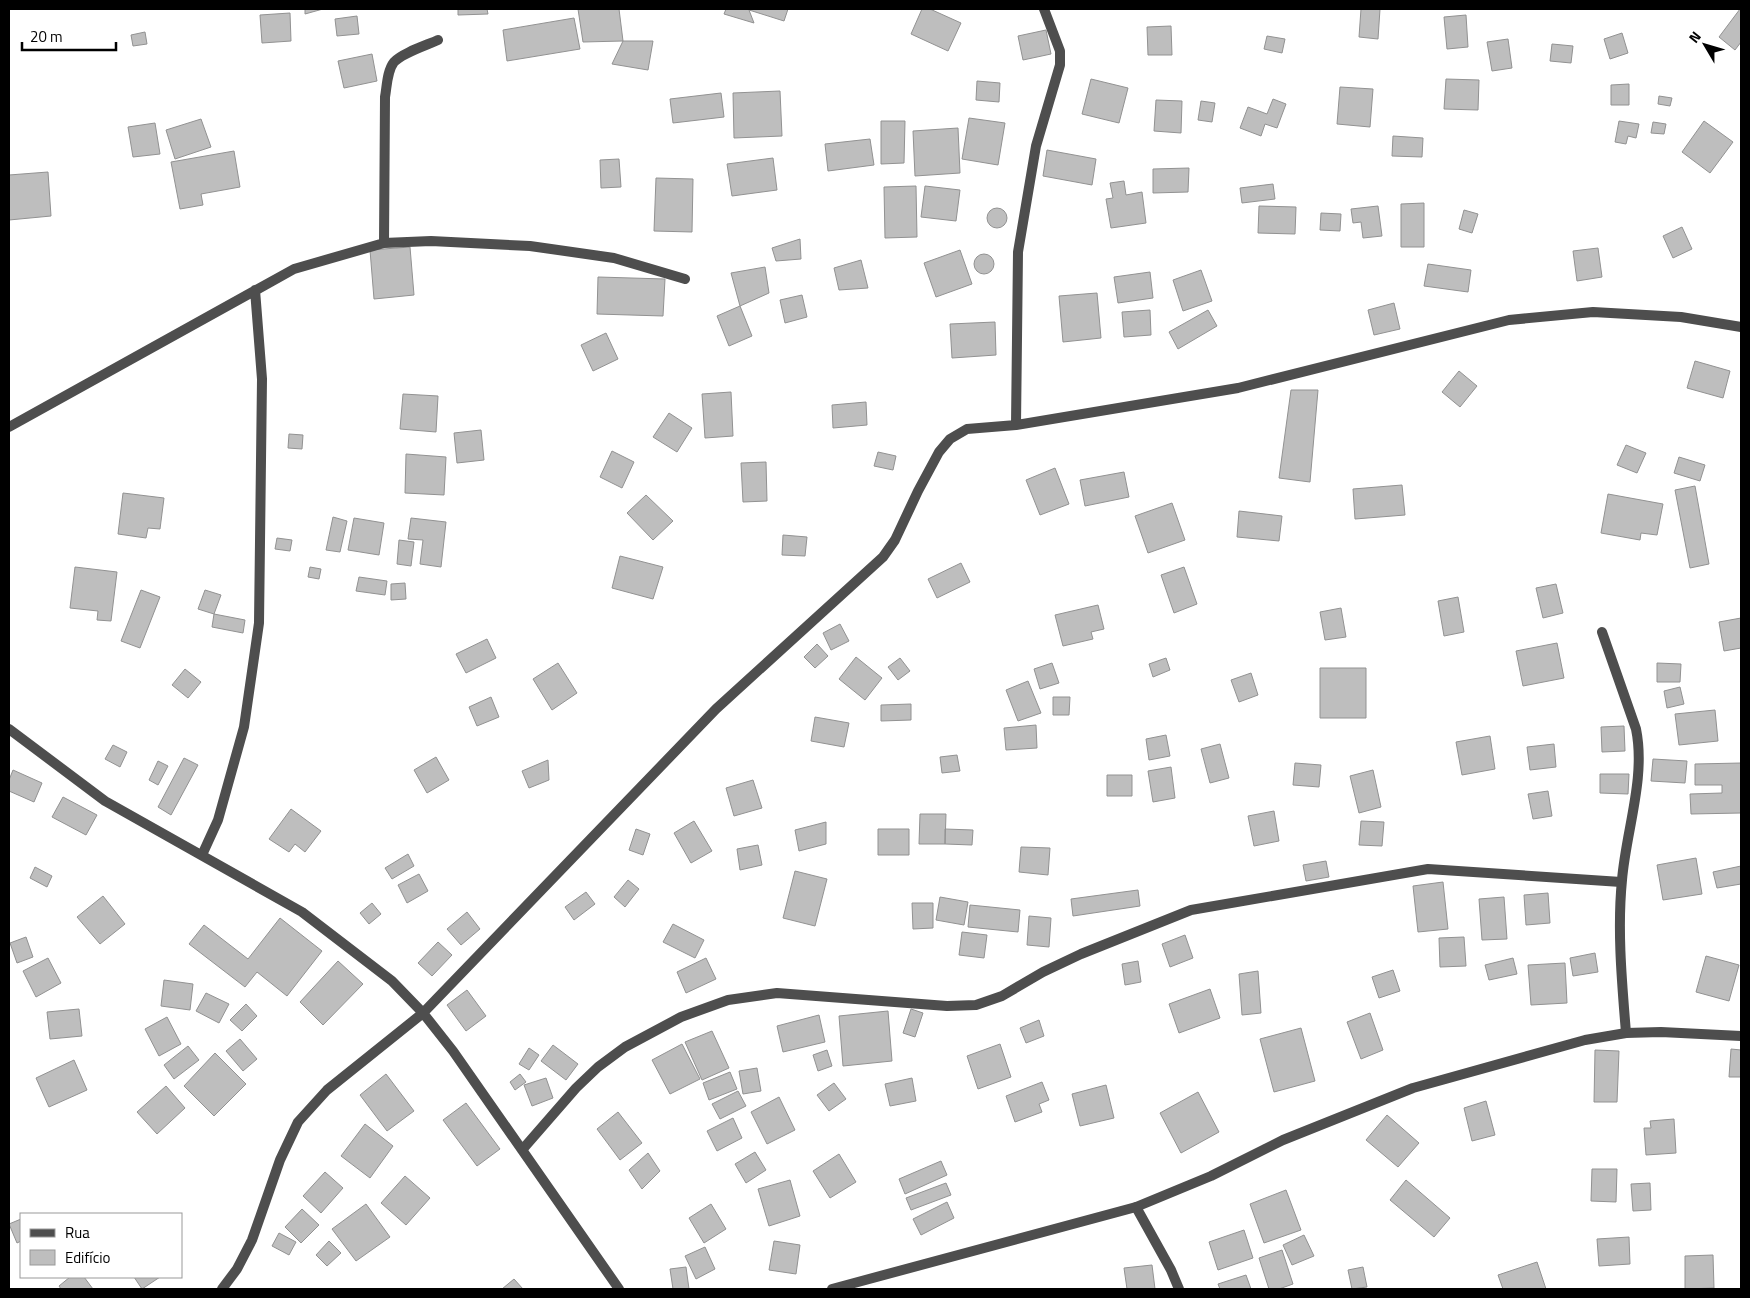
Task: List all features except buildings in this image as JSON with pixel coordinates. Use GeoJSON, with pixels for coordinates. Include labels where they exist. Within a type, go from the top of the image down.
{"type":"FeatureCollection","features":[{"type":"Feature","properties":{"kind":"street"},"geometry":{"type":"LineString","coordinates":[[1016,425],[1018,252],[1036,146],[1060,65],[1060,51],[1044,9]]}},
{"type":"Feature","properties":{"kind":"street"},"geometry":{"type":"LineString","coordinates":[[384,243],[385,97],[388,78],[395,62],[405,55],[438,40]]}},
{"type":"Feature","properties":{"kind":"street"},"geometry":{"type":"LineString","coordinates":[[9,427],[294,269],[384,243],[431,241],[530,246],[614,258],[685,279]]}},
{"type":"Feature","properties":{"kind":"street"},"geometry":{"type":"LineString","coordinates":[[202,855],[218,820],[244,727],[259,623],[262,379],[255,290]]}},
{"type":"Feature","properties":{"kind":"street"},"geometry":{"type":"LineString","coordinates":[[222,1289],[237,1269],[252,1240],[280,1160],[298,1122],[326,1090],[423,1013],[716,709],[883,557],[894,540],[939,452],[950,438],[967,430],[1016,425],[1238,388],[1509,320],[1593,312],[1681,316],[1741,326]]}},
{"type":"Feature","properties":{"kind":"street"},"geometry":{"type":"LineString","coordinates":[[1602,632],[1636,729],[1638,741],[1636,790],[1621,882],[1620,954],[1626,1033]]}},
{"type":"Feature","properties":{"kind":"street"},"geometry":{"type":"LineString","coordinates":[[9,729],[105,801],[302,912],[392,981],[423,1013],[453,1051],[619,1289]]}},
{"type":"Feature","properties":{"kind":"street"},"geometry":{"type":"LineString","coordinates":[[522,1150],[576,1088],[598,1067],[625,1047],[681,1017],[728,1000],[777,993],[947,1006],[976,1004],[1002,996],[1043,972],[1081,954],[1191,910],[1428,869],[1621,882]]}},
{"type":"Feature","properties":{"kind":"street"},"geometry":{"type":"LineString","coordinates":[[832,1289],[1136,1207],[1211,1176],[1283,1140],[1413,1088],[1584,1040],[1626,1033],[1661,1032],[1741,1036]]}},
{"type":"Feature","properties":{"kind":"street"},"geometry":{"type":"LineString","coordinates":[[1136,1207],[1171,1270],[1179,1289]]}}]}
